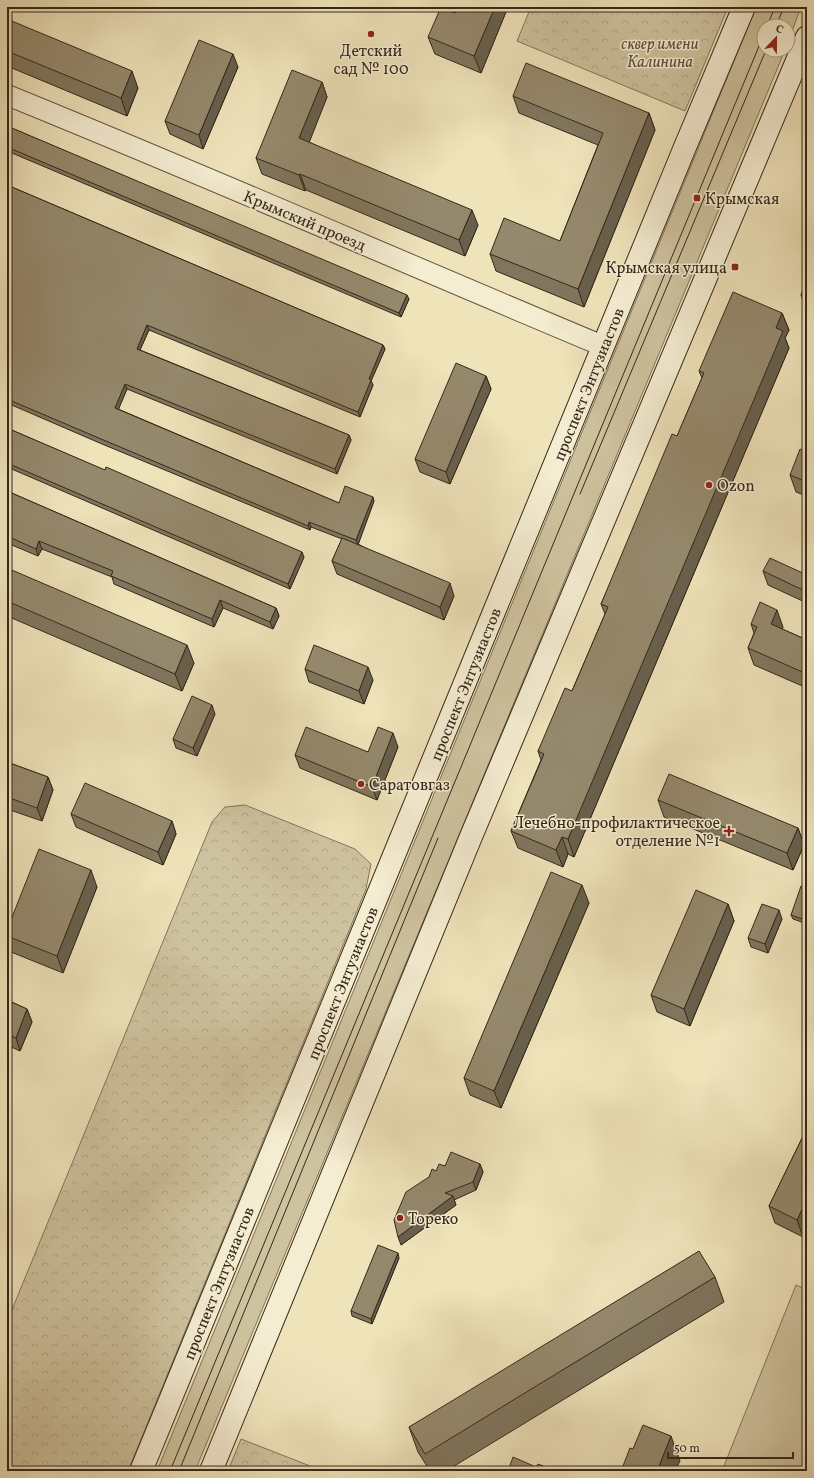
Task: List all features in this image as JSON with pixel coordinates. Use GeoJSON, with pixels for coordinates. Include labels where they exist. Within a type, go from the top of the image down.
{"type":"FeatureCollection","features":[{"type":"Feature","properties":{"kind":"main road","name":"проспект Энтузиастов"},"geometry":{"type":"LineString","coordinates":[[141,1471],[744,7]]}},
{"type":"Feature","properties":{"kind":"main road"},"geometry":{"type":"LineString","coordinates":[[211,1471],[473,832],[807,37]]}},
{"type":"Feature","properties":{"kind":"street","name":"Крымский проезд"},"geometry":{"type":"LineString","coordinates":[[7,95],[145,151],[462,287],[604,346]]}},
{"type":"Feature","properties":{"kind":"green space","name":"сквер имени Калинина"},"geometry":{"type":"Polygon","coordinates":[[[531,7],[728,7],[685,111],[517,41],[531,7]]]}},
{"type":"Feature","properties":{"kind":"green space"},"geometry":{"type":"Polygon","coordinates":[[[756,7],[801,7],[796,20],[796,18],[756,18],[756,58],[782,58],[195,1471],[157,1471],[756,7]]]}},
{"type":"Feature","properties":{"kind":"green space"},"geometry":{"type":"Polygon","coordinates":[[[245,805],[355,849],[371,864],[366,889],[128,1471],[7,1471],[7,1322],[212,822],[225,807],[245,805]]]}},
{"type":"Feature","properties":{"kind":"green space"},"geometry":{"type":"Polygon","coordinates":[[[796,1285],[807,1290],[807,1471],[722,1471],[796,1285]]]}},
{"type":"Feature","properties":{"kind":"green space"},"geometry":{"type":"Polygon","coordinates":[[[241,1439],[323,1471],[228,1471],[241,1439]]]}},
{"type":"Feature","properties":{"kind":"building"},"geometry":{"type":"Polygon","coordinates":[[[441,7],[455,13],[458,7],[495,7],[474,56],[428,37],[441,7]]]}},
{"type":"Feature","properties":{"kind":"building"},"geometry":{"type":"Polygon","coordinates":[[[7,19],[132,71],[121,98],[7,51],[7,19]]]}},
{"type":"Feature","properties":{"kind":"building"},"geometry":{"type":"Polygon","coordinates":[[[199,40],[233,54],[199,135],[165,121],[199,40]]]}},
{"type":"Feature","properties":{"kind":"building"},"geometry":{"type":"Polygon","coordinates":[[[526,63],[649,113],[578,289],[490,254],[504,218],[560,241],[603,133],[513,96],[526,63]]]}},
{"type":"Feature","properties":{"kind":"building"},"geometry":{"type":"Polygon","coordinates":[[[292,70],[322,82],[299,138],[472,210],[459,240],[300,174],[299,175],[256,158],[292,70]]]}},
{"type":"Feature","properties":{"kind":"building"},"geometry":{"type":"Polygon","coordinates":[[[7,126],[407,295],[399,313],[7,147],[7,126]]]}},
{"type":"Feature","properties":{"kind":"building"},"geometry":{"type":"Polygon","coordinates":[[[7,185],[383,345],[369,379],[371,380],[358,412],[147,325],[137,349],[349,435],[335,469],[125,384],[115,408],[339,503],[345,486],[373,497],[356,540],[309,522],[308,526],[7,399],[7,185]]]}},
{"type":"Feature","properties":{"kind":"building"},"geometry":{"type":"Polygon","coordinates":[[[807,280],[807,298],[801,295],[807,280]]]}},
{"type":"Feature","properties":{"kind":"building"},"geometry":{"type":"Polygon","coordinates":[[[733,292],[782,313],[776,328],[783,331],[568,839],[562,837],[556,850],[511,831],[544,754],[538,751],[565,688],[572,691],[608,607],[601,604],[672,434],[677,436],[704,373],[699,371],[733,292]]]}},
{"type":"Feature","properties":{"kind":"building"},"geometry":{"type":"Polygon","coordinates":[[[456,363],[486,376],[446,472],[415,459],[456,363]]]}},
{"type":"Feature","properties":{"kind":"building"},"geometry":{"type":"Polygon","coordinates":[[[7,428],[105,470],[106,467],[302,552],[288,584],[7,463],[7,428]]]}},
{"type":"Feature","properties":{"kind":"building"},"geometry":{"type":"Polygon","coordinates":[[[800,449],[807,452],[807,482],[790,475],[800,449]]]}},
{"type":"Feature","properties":{"kind":"building"},"geometry":{"type":"Polygon","coordinates":[[[7,491],[276,608],[270,622],[220,600],[212,619],[111,576],[113,571],[39,541],[36,549],[7,536],[7,491]]]}},
{"type":"Feature","properties":{"kind":"building"},"geometry":{"type":"Polygon","coordinates":[[[342,538],[450,583],[440,607],[332,561],[342,538]]]}},
{"type":"Feature","properties":{"kind":"building"},"geometry":{"type":"Polygon","coordinates":[[[770,558],[807,575],[807,592],[763,571],[770,558]]]}},
{"type":"Feature","properties":{"kind":"building"},"geometry":{"type":"Polygon","coordinates":[[[7,568],[187,645],[175,674],[7,601],[7,568]]]}},
{"type":"Feature","properties":{"kind":"building"},"geometry":{"type":"Polygon","coordinates":[[[760,602],[777,610],[771,624],[807,640],[807,674],[748,648],[757,627],[751,624],[760,602]]]}},
{"type":"Feature","properties":{"kind":"building"},"geometry":{"type":"Polygon","coordinates":[[[314,645],[368,667],[359,691],[305,669],[314,645]]]}},
{"type":"Feature","properties":{"kind":"building"},"geometry":{"type":"Polygon","coordinates":[[[192,696],[212,705],[193,748],[173,739],[192,696]]]}},
{"type":"Feature","properties":{"kind":"building"},"geometry":{"type":"Polygon","coordinates":[[[306,727],[368,752],[378,727],[393,733],[372,787],[295,755],[306,727]]]}},
{"type":"Feature","properties":{"kind":"building"},"geometry":{"type":"Polygon","coordinates":[[[7,762],[48,777],[37,808],[7,797],[7,762]]]}},
{"type":"Feature","properties":{"kind":"building"},"geometry":{"type":"Polygon","coordinates":[[[669,774],[798,828],[787,853],[658,800],[669,774]]]}},
{"type":"Feature","properties":{"kind":"building"},"geometry":{"type":"Polygon","coordinates":[[[85,783],[172,821],[158,852],[71,814],[85,783]]]}},
{"type":"Feature","properties":{"kind":"building"},"geometry":{"type":"Polygon","coordinates":[[[39,849],[91,870],[57,956],[7,936],[7,930],[39,849]]]}},
{"type":"Feature","properties":{"kind":"building"},"geometry":{"type":"Polygon","coordinates":[[[551,872],[582,885],[494,1091],[464,1078],[551,872]]]}},
{"type":"Feature","properties":{"kind":"building"},"geometry":{"type":"Polygon","coordinates":[[[801,886],[807,888],[807,914],[805,920],[791,915],[801,886]]]}},
{"type":"Feature","properties":{"kind":"building"},"geometry":{"type":"Polygon","coordinates":[[[696,890],[728,904],[684,1009],[651,995],[696,890]]]}},
{"type":"Feature","properties":{"kind":"building"},"geometry":{"type":"Polygon","coordinates":[[[762,904],[779,910],[765,944],[748,938],[762,904]]]}},
{"type":"Feature","properties":{"kind":"building"},"geometry":{"type":"Polygon","coordinates":[[[7,1000],[27,1009],[16,1038],[7,1034],[7,1000]]]}},
{"type":"Feature","properties":{"kind":"building"},"geometry":{"type":"Polygon","coordinates":[[[807,1128],[807,1199],[797,1220],[769,1206],[807,1128]]]}},
{"type":"Feature","properties":{"kind":"building"},"geometry":{"type":"Polygon","coordinates":[[[451,1152],[480,1164],[473,1182],[445,1193],[453,1196],[398,1237],[394,1220],[406,1192],[429,1177],[432,1169],[436,1171],[439,1164],[445,1166],[451,1152]]]}},
{"type":"Feature","properties":{"kind":"building"},"geometry":{"type":"Polygon","coordinates":[[[378,1245],[398,1253],[371,1319],[351,1311],[378,1245]]]}},
{"type":"Feature","properties":{"kind":"building"},"geometry":{"type":"Polygon","coordinates":[[[699,1251],[715,1277],[425,1454],[409,1427],[699,1251]]]}},
{"type":"Feature","properties":{"kind":"building"},"geometry":{"type":"Polygon","coordinates":[[[643,1425],[671,1436],[657,1471],[624,1471],[626,1467],[623,1466],[630,1448],[633,1449],[643,1425]]]}},
{"type":"Feature","properties":{"kind":"building"},"geometry":{"type":"Polygon","coordinates":[[[513,1457],[536,1467],[538,1464],[556,1471],[508,1471],[513,1457]]]}},
{"type":"Feature","properties":{"kind":"tram line"},"geometry":{"type":"LineString","coordinates":[[770,18],[775,7]]}},
{"type":"Feature","properties":{"kind":"tram line"},"geometry":{"type":"LineString","coordinates":[[779,18],[784,7]]}},
{"type":"Feature","properties":{"kind":"tram line"},"geometry":{"type":"LineString","coordinates":[[170,1471],[756,53]]}},
{"type":"Feature","properties":{"kind":"tram line"},"geometry":{"type":"LineString","coordinates":[[580,494],[763,58]]}},
{"type":"Feature","properties":{"kind":"tram line"},"geometry":{"type":"LineString","coordinates":[[179,1471],[438,838]]}},
{"type":"Feature","properties":{"kind":"place","name":"Детский сад № 100"},"geometry":{"type":"Point","coordinates":[371,34]}},
{"type":"Feature","properties":{"kind":"place","name":"Крымская"},"geometry":{"type":"Point","coordinates":[697,198]}},
{"type":"Feature","properties":{"kind":"place","name":"Крымская улица"},"geometry":{"type":"Point","coordinates":[735,267]}},
{"type":"Feature","properties":{"kind":"place","name":"Ozon"},"geometry":{"type":"Point","coordinates":[709,485]}},
{"type":"Feature","properties":{"kind":"place","name":"Саратовгаз"},"geometry":{"type":"Point","coordinates":[361,784]}},
{"type":"Feature","properties":{"kind":"place","name":"Лечебно-профилактическое отделение №1"},"geometry":{"type":"Point","coordinates":[729,831]}},
{"type":"Feature","properties":{"kind":"place","name":"Тореко"},"geometry":{"type":"Point","coordinates":[400,1218]}}]}
